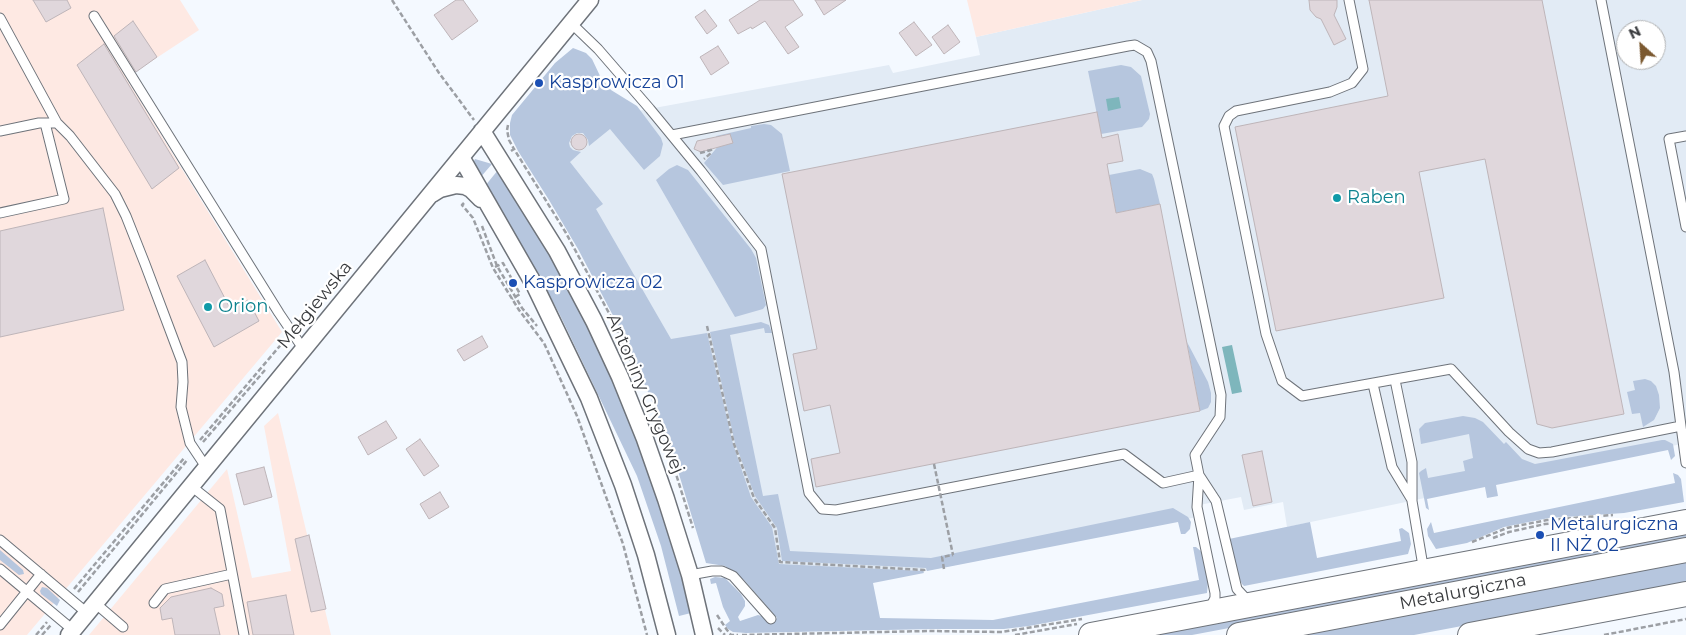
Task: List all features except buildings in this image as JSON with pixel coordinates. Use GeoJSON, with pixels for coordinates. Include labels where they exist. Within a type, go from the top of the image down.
{"type":"FeatureCollection","features":[{"type":"Feature","properties":{"kind":"main road"},"geometry":{"type":"LineString","coordinates":[[1092,635],[1686,522]]}},
{"type":"Feature","properties":{"kind":"main road","name":"Metalurgiczna"},"geometry":{"type":"LineString","coordinates":[[1239,635],[1686,550]]}},
{"type":"Feature","properties":{"kind":"main road"},"geometry":{"type":"LineString","coordinates":[[1470,635],[1686,594]]}},
{"type":"Feature","properties":{"kind":"street","name":"Mełgiewska"},"geometry":{"type":"LineString","coordinates":[[71,633],[590,0]]}},
{"type":"Feature","properties":{"kind":"street","name":"Antoniny Grygowej"},"geometry":{"type":"LineString","coordinates":[[482,131],[557,251],[608,352],[656,468],[690,575],[704,635]]}},
{"type":"Feature","properties":{"kind":"street"},"geometry":{"type":"LineString","coordinates":[[461,158],[481,209]]}},
{"type":"Feature","properties":{"kind":"street"},"geometry":{"type":"LineString","coordinates":[[430,195],[449,186],[465,186],[474,192],[481,209],[534,286],[566,348],[596,415],[623,484],[646,555],[667,635]]}},
{"type":"Feature","properties":{"kind":"lane"},"geometry":{"type":"LineString","coordinates":[[1349,0],[1363,69],[1352,84],[1330,92],[1261,102],[1236,111],[1229,116],[1224,126],[1266,334],[1282,381],[1302,396],[1451,369],[1509,432],[1528,449],[1539,453],[1681,426]]}},
{"type":"Feature","properties":{"kind":"lane"},"geometry":{"type":"LineString","coordinates":[[1602,0],[1674,372],[1686,463]]}},
{"type":"Feature","properties":{"kind":"lane"},"geometry":{"type":"LineString","coordinates":[[94,16],[304,350]]}},
{"type":"Feature","properties":{"kind":"lane"},"geometry":{"type":"LineString","coordinates":[[0,18],[56,123],[70,136],[92,163],[115,194],[126,216],[182,362],[181,407],[190,443],[206,467]]}},
{"type":"Feature","properties":{"kind":"lane"},"geometry":{"type":"LineString","coordinates":[[571,24],[598,49],[672,135],[761,249],[809,493],[822,509],[836,510],[1124,454],[1163,483],[1199,475]]}},
{"type":"Feature","properties":{"kind":"lane"},"geometry":{"type":"LineString","coordinates":[[672,135],[1128,46],[1135,45],[1147,52],[1151,61],[1221,394],[1220,417],[1195,455],[1199,475],[1197,507],[1215,593],[1215,598],[1208,612]]}},
{"type":"Feature","properties":{"kind":"lane"},"geometry":{"type":"LineString","coordinates":[[0,131],[45,123],[56,123]]}},
{"type":"Feature","properties":{"kind":"lane"},"geometry":{"type":"LineString","coordinates":[[0,212],[64,199],[45,123]]}},
{"type":"Feature","properties":{"kind":"lane"},"geometry":{"type":"LineString","coordinates":[[1686,136],[1669,139],[1686,227]]}},
{"type":"Feature","properties":{"kind":"lane"},"geometry":{"type":"LineString","coordinates":[[1395,380],[1412,462],[1412,501],[1424,572]]}},
{"type":"Feature","properties":{"kind":"lane"},"geometry":{"type":"LineString","coordinates":[[1373,384],[1392,467],[1412,501]]}},
{"type":"Feature","properties":{"kind":"lane"},"geometry":{"type":"LineString","coordinates":[[1199,475],[1216,501],[1238,589],[1252,604]]}},
{"type":"Feature","properties":{"kind":"lane"},"geometry":{"type":"LineString","coordinates":[[191,486],[220,510],[244,635]]}},
{"type":"Feature","properties":{"kind":"lane"},"geometry":{"type":"LineString","coordinates":[[0,540],[70,598],[123,627]]}},
{"type":"Feature","properties":{"kind":"lane"},"geometry":{"type":"LineString","coordinates":[[0,568],[55,616],[71,633]]}},
{"type":"Feature","properties":{"kind":"lane"},"geometry":{"type":"LineString","coordinates":[[690,575],[722,571],[732,576],[771,619]]}},
{"type":"Feature","properties":{"kind":"lane"},"geometry":{"type":"LineString","coordinates":[[0,625],[41,574]]}},
{"type":"Feature","properties":{"kind":"lane"},"geometry":{"type":"LineString","coordinates":[[154,603],[165,589],[232,574]]}},
{"type":"Feature","properties":{"kind":"path"},"geometry":{"type":"LineString","coordinates":[[392,0],[443,79],[482,131]]}},
{"type":"Feature","properties":{"kind":"path"},"geometry":{"type":"LineString","coordinates":[[694,150],[697,154],[712,150],[701,162]]}},
{"type":"Feature","properties":{"kind":"path"},"geometry":{"type":"LineString","coordinates":[[462,198],[466,201]]}},
{"type":"Feature","properties":{"kind":"path"},"geometry":{"type":"LineString","coordinates":[[481,209],[495,267],[547,341],[586,428]]}},
{"type":"Feature","properties":{"kind":"path"},"geometry":{"type":"LineString","coordinates":[[495,267],[503,263],[520,294],[512,299]]}},
{"type":"Feature","properties":{"kind":"path"},"geometry":{"type":"LineString","coordinates":[[707,326],[734,444],[754,498],[775,528],[780,562],[924,570],[925,573]]}},
{"type":"Feature","properties":{"kind":"path"},"geometry":{"type":"LineString","coordinates":[[70,598],[292,332]]}},
{"type":"Feature","properties":{"kind":"path"},"geometry":{"type":"LineString","coordinates":[[194,449],[268,366]]}},
{"type":"Feature","properties":{"kind":"path"},"geometry":{"type":"LineString","coordinates":[[934,464],[953,555],[942,558],[944,569]]}},
{"type":"Feature","properties":{"kind":"path"},"geometry":{"type":"LineString","coordinates":[[622,526],[634,567]]}},
{"type":"Feature","properties":{"kind":"path"},"geometry":{"type":"LineString","coordinates":[[716,615],[731,635],[738,635]]}},
{"type":"Feature","properties":{"kind":"path"},"geometry":{"type":"LineString","coordinates":[[36,635],[55,616]]}},
{"type":"Feature","properties":{"kind":"path"},"geometry":{"type":"LineString","coordinates":[[42,635],[55,616]]}},
{"type":"Feature","properties":{"kind":"path"},"geometry":{"type":"LineString","coordinates":[[1604,635],[1686,620]]}},
{"type":"Feature","properties":{"kind":"path"},"geometry":{"type":"LineString","coordinates":[[742,635],[928,631],[1002,632],[1033,628]]}},
{"type":"Feature","properties":{"kind":"path"},"geometry":{"type":"LineString","coordinates":[[647,635],[648,629],[651,635]]}},
{"type":"Feature","properties":{"kind":"shaded area"},"geometry":{"type":"Polygon","coordinates":[[[0,0],[180,0],[199,30],[126,78],[282,332],[27,635],[0,635],[0,0]]]}},
{"type":"Feature","properties":{"kind":"shaded area"},"geometry":{"type":"Polygon","coordinates":[[[967,0],[1142,0],[976,37],[967,0]]]}},
{"type":"Feature","properties":{"kind":"shaded area"},"geometry":{"type":"Polygon","coordinates":[[[1142,0],[1686,0],[1686,443],[1287,527],[1283,502],[1244,510],[1241,497],[1199,505],[1202,516],[920,572],[777,566],[717,454],[534,130],[889,65],[893,73],[980,55],[976,37],[1142,0]]]}},
{"type":"Feature","properties":{"kind":"shaded area"},"geometry":{"type":"Polygon","coordinates":[[[573,48],[586,53],[592,59],[601,78],[611,90],[637,106],[661,138],[663,144],[660,156],[644,170],[610,129],[589,146],[588,140],[583,133],[577,133],[572,136],[569,143],[570,147],[581,152],[570,162],[603,204],[596,209],[671,339],[707,333],[733,444],[751,497],[772,527],[779,564],[923,571],[924,573],[873,583],[880,618],[993,620],[1199,580],[1193,547],[1196,547],[1203,553],[1208,582],[1207,593],[1004,629],[746,633],[733,632],[728,629],[725,625],[730,621],[723,607],[716,583],[711,584],[710,579],[715,577],[725,578],[741,594],[745,601],[745,606],[738,617],[740,621],[758,615],[765,617],[769,623],[777,618],[744,580],[725,566],[706,563],[678,471],[652,401],[619,327],[578,249],[510,135],[512,115],[555,63],[573,48]]]}},
{"type":"Feature","properties":{"kind":"shaded area"},"geometry":{"type":"Polygon","coordinates":[[[1121,65],[1131,67],[1141,76],[1150,114],[1149,119],[1142,127],[1101,134],[1088,71],[1121,65]]]}},
{"type":"Feature","properties":{"kind":"shaded area"},"geometry":{"type":"Polygon","coordinates":[[[1119,97],[1121,108],[1108,111],[1106,99],[1119,97]]]}},
{"type":"Feature","properties":{"kind":"shaded area"},"geometry":{"type":"Polygon","coordinates":[[[764,124],[771,125],[782,134],[790,171],[723,185],[704,163],[720,144],[716,136],[764,124]]]}},
{"type":"Feature","properties":{"kind":"shaded area"},"geometry":{"type":"Polygon","coordinates":[[[475,159],[492,164],[479,179],[473,163],[475,159]]]}},
{"type":"Feature","properties":{"kind":"shaded area"},"geometry":{"type":"Polygon","coordinates":[[[677,165],[688,170],[751,249],[756,258],[766,305],[763,309],[735,317],[656,180],[677,165]]]}},
{"type":"Feature","properties":{"kind":"shaded area"},"geometry":{"type":"Polygon","coordinates":[[[1140,169],[1152,174],[1160,204],[1116,213],[1109,175],[1140,169]]]}},
{"type":"Feature","properties":{"kind":"shaded area"},"geometry":{"type":"Polygon","coordinates":[[[498,170],[539,236],[577,304],[604,359],[632,424],[674,547],[691,613],[679,616],[661,546],[637,476],[559,313],[510,225],[485,186],[498,170]]]}},
{"type":"Feature","properties":{"kind":"shaded area"},"geometry":{"type":"Polygon","coordinates":[[[761,322],[769,325],[772,333],[765,333],[764,328],[730,335],[763,496],[778,494],[790,551],[931,558],[1173,508],[1188,517],[1191,522],[1190,529],[1185,534],[1181,534],[1178,522],[927,571],[926,568],[782,561],[777,528],[755,496],[735,443],[710,332],[761,322]]]}},
{"type":"Feature","properties":{"kind":"shaded area"},"geometry":{"type":"Polygon","coordinates":[[[1187,342],[1208,382],[1211,393],[1211,402],[1208,408],[1200,411],[1187,342]]]}},
{"type":"Feature","properties":{"kind":"shaded area"},"geometry":{"type":"Polygon","coordinates":[[[1232,345],[1242,392],[1232,394],[1222,347],[1232,345]]]}},
{"type":"Feature","properties":{"kind":"shaded area"},"geometry":{"type":"Polygon","coordinates":[[[1645,379],[1651,381],[1656,386],[1660,408],[1654,420],[1643,427],[1640,413],[1632,414],[1627,392],[1635,390],[1633,381],[1645,379]]]}},
{"type":"Feature","properties":{"kind":"shaded area"},"geometry":{"type":"Polygon","coordinates":[[[278,413],[331,635],[89,635],[227,469],[252,578],[291,571],[264,426],[278,413]]]}},
{"type":"Feature","properties":{"kind":"shaded area"},"geometry":{"type":"Polygon","coordinates":[[[1463,416],[1475,418],[1483,422],[1504,444],[1506,442],[1522,459],[1535,464],[1662,440],[1673,444],[1675,456],[1671,460],[1668,450],[1496,485],[1498,496],[1487,498],[1485,487],[1427,499],[1429,510],[1426,508],[1419,473],[1426,468],[1428,478],[1465,471],[1463,461],[1473,458],[1469,434],[1421,444],[1419,429],[1425,423],[1463,416]]]}},
{"type":"Feature","properties":{"kind":"shaded area"},"geometry":{"type":"Polygon","coordinates":[[[1673,473],[1681,479],[1684,502],[1624,513],[1549,518],[1504,527],[1467,543],[1436,549],[1428,536],[1427,529],[1431,522],[1434,533],[1675,483],[1673,473]]]}},
{"type":"Feature","properties":{"kind":"shaded area"},"geometry":{"type":"Polygon","coordinates":[[[1310,522],[1317,558],[1401,541],[1399,529],[1402,528],[1409,533],[1411,544],[1408,554],[1244,586],[1242,584],[1238,576],[1229,539],[1310,522]]]}},
{"type":"Feature","properties":{"kind":"shaded area"},"geometry":{"type":"Polygon","coordinates":[[[1686,531],[1686,542],[1192,635],[1143,635],[1686,531]]]}},
{"type":"Feature","properties":{"kind":"shaded area"},"geometry":{"type":"Polygon","coordinates":[[[0,550],[23,570],[24,574],[19,575],[0,560],[0,550]]]}},
{"type":"Feature","properties":{"kind":"shaded area"},"geometry":{"type":"Polygon","coordinates":[[[1686,556],[1686,584],[1414,635],[1276,635],[1686,556]]]}},
{"type":"Feature","properties":{"kind":"shaded area"},"geometry":{"type":"Polygon","coordinates":[[[42,587],[47,588],[60,600],[57,606],[41,594],[42,587]]]}},
{"type":"Feature","properties":{"kind":"place","name":"Kasprowicza 01"},"geometry":{"type":"Point","coordinates":[539,83]}},
{"type":"Feature","properties":{"kind":"place","name":"Raben"},"geometry":{"type":"Point","coordinates":[1337,198]}},
{"type":"Feature","properties":{"kind":"place","name":"Kasprowicza 02"},"geometry":{"type":"Point","coordinates":[513,283]}},
{"type":"Feature","properties":{"kind":"place","name":"Orion"},"geometry":{"type":"Point","coordinates":[208,307]}},
{"type":"Feature","properties":{"kind":"place","name":"Metalurgiczna II NŻ 02"},"geometry":{"type":"Point","coordinates":[1540,535]}}]}
